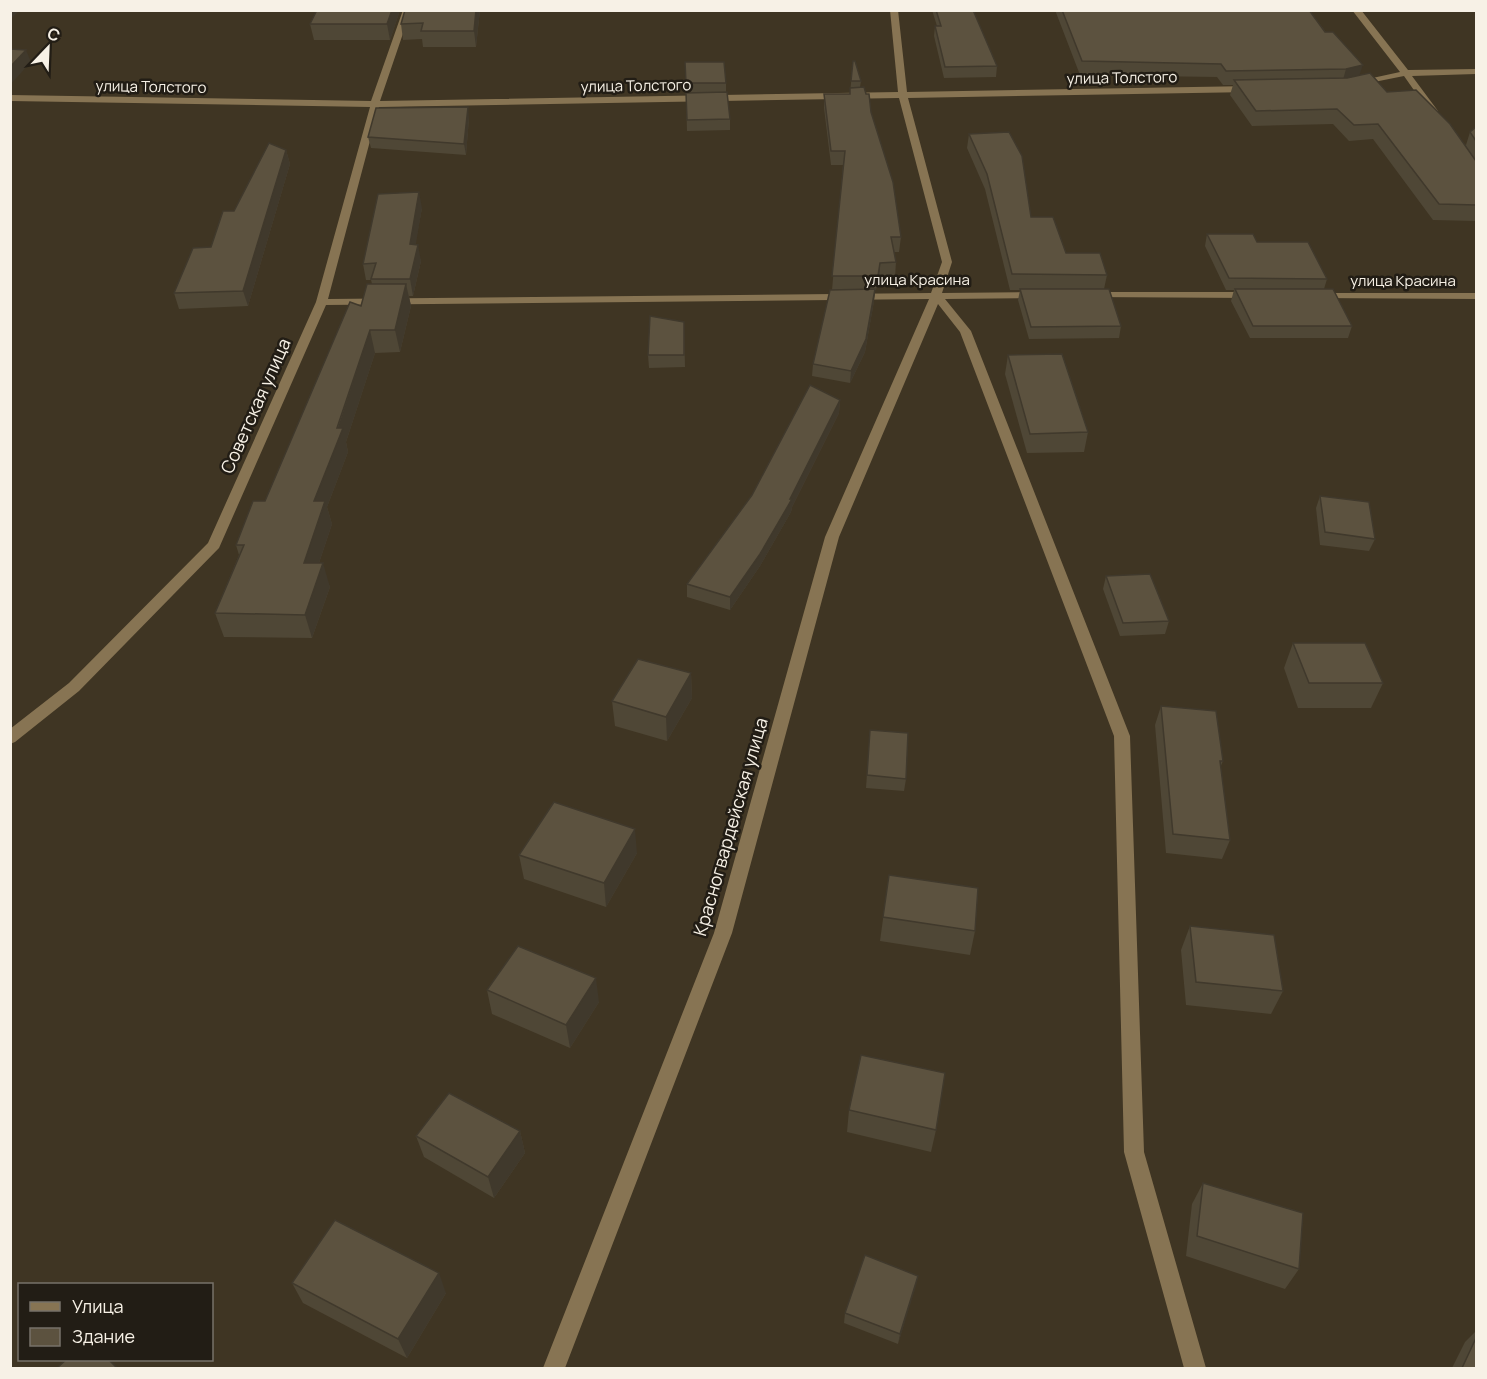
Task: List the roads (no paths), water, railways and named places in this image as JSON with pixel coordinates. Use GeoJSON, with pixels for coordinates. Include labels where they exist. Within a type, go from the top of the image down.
{"type":"FeatureCollection","features":[{"type":"Feature","properties":{"kind":"street","name":"Советская улица"},"geometry":{"type":"LineString","coordinates":[[10,738],[74,687],[214,545],[322,302],[375,104],[407,10]]}},
{"type":"Feature","properties":{"kind":"street","name":"Красногвардейская улица"},"geometry":{"type":"LineString","coordinates":[[554,1368],[723,933],[832,537],[936,295],[947,262],[903,95],[894,10]]}},
{"type":"Feature","properties":{"kind":"street"},"geometry":{"type":"LineString","coordinates":[[1356,10],[1406,73],[1438,119]]}},
{"type":"Feature","properties":{"kind":"street"},"geometry":{"type":"LineString","coordinates":[[1342,88],[1406,73],[1476,72]]}},
{"type":"Feature","properties":{"kind":"street","name":"улица Толстого"},"geometry":{"type":"LineString","coordinates":[[10,98],[375,104],[1259,89]]}},
{"type":"Feature","properties":{"kind":"street"},"geometry":{"type":"LineString","coordinates":[[936,295],[965,331],[1122,736],[1134,1152],[1194,1368]]}},
{"type":"Feature","properties":{"kind":"street","name":"улица Красина"},"geometry":{"type":"LineString","coordinates":[[322,302],[1054,295]]}},
{"type":"Feature","properties":{"kind":"street"},"geometry":{"type":"LineString","coordinates":[[1077,295],[1265,296]]}},
{"type":"Feature","properties":{"kind":"street","name":"улица Красина"},"geometry":{"type":"LineString","coordinates":[[1300,296],[1476,296]]}}]}
